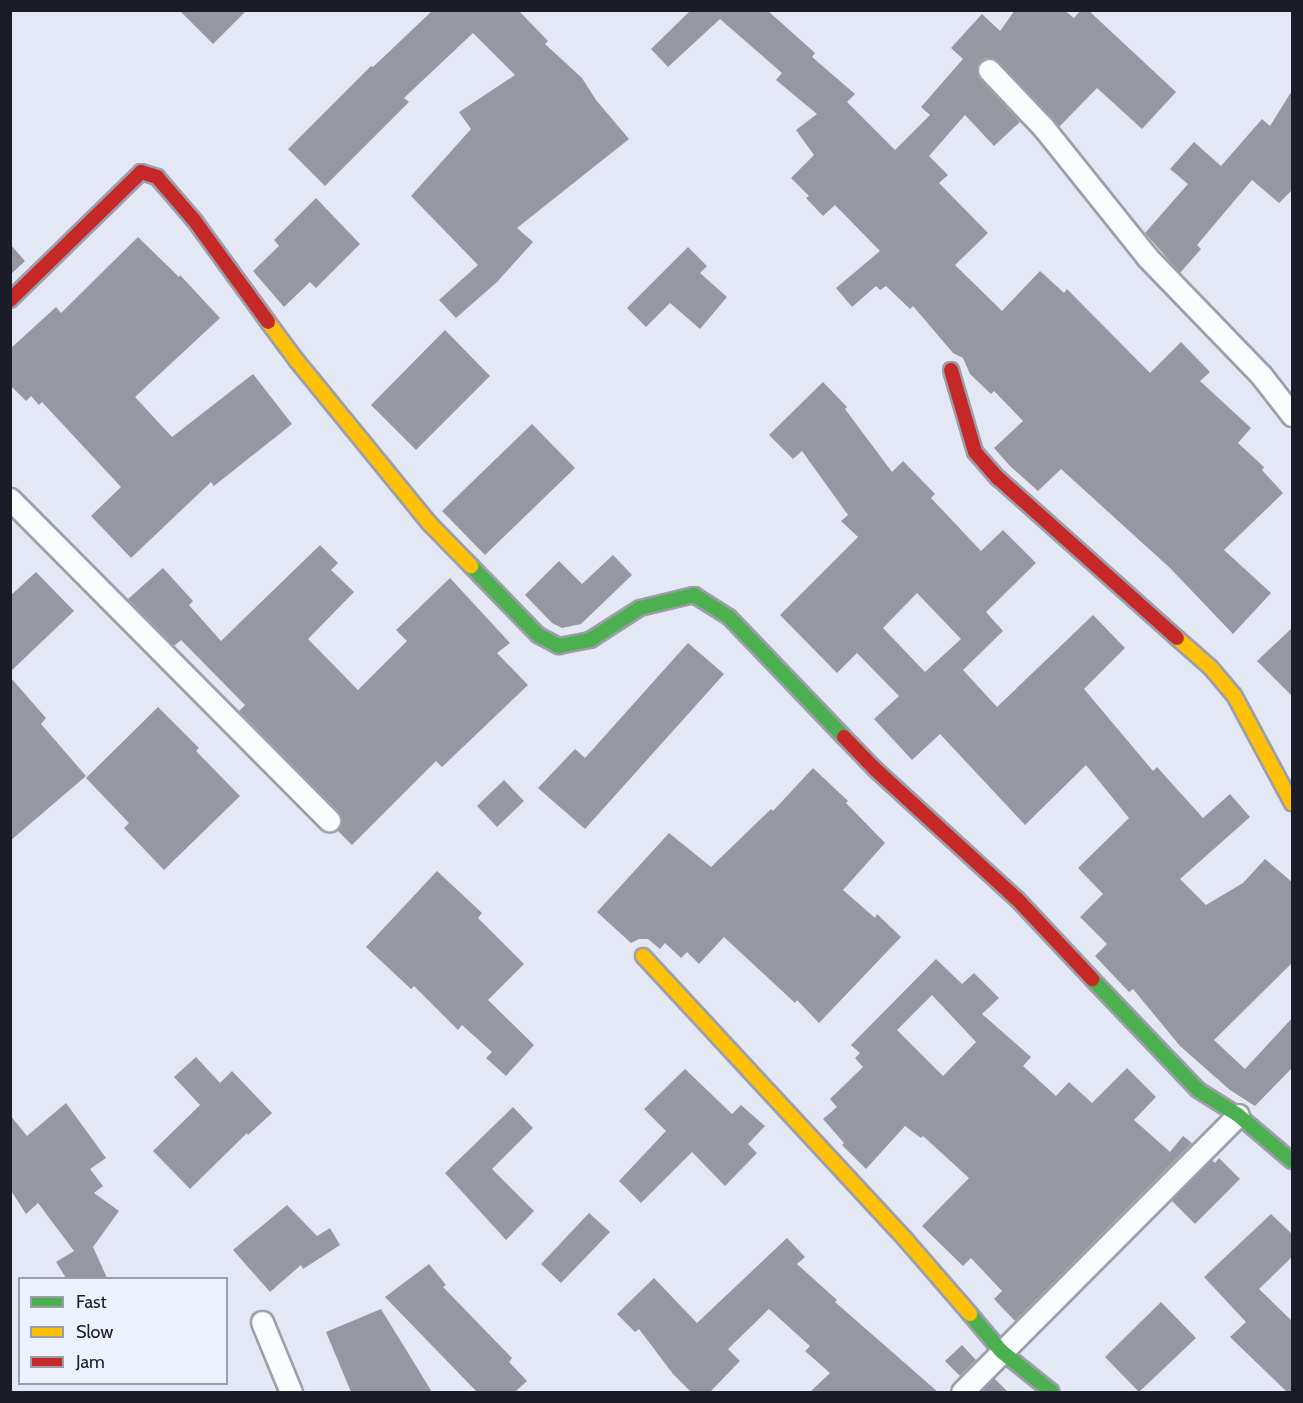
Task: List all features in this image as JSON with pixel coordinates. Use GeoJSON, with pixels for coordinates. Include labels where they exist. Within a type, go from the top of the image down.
{"type":"FeatureCollection","features":[{"type":"Feature","properties":{"kind":"street"},"geometry":{"type":"LineString","coordinates":[[989,70],[1042,127],[1147,257],[1261,375],[1293,415]]}},
{"type":"Feature","properties":{"kind":"street"},"geometry":{"type":"LineString","coordinates":[[10,300],[131,180],[141,172],[157,177],[194,220],[297,361],[430,524],[538,635],[559,646],[590,640],[640,608],[694,595],[729,617],[876,771],[1017,899],[1198,1090],[1238,1115],[1293,1161]]}},
{"type":"Feature","properties":{"kind":"street"},"geometry":{"type":"LineString","coordinates":[[951,370],[975,452],[998,478],[1211,668],[1233,695],[1293,803]]}},
{"type":"Feature","properties":{"kind":"street"},"geometry":{"type":"LineString","coordinates":[[10,499],[329,820]]}},
{"type":"Feature","properties":{"kind":"street"},"geometry":{"type":"LineString","coordinates":[[643,956],[906,1240],[1001,1351],[1052,1392]]}},
{"type":"Feature","properties":{"kind":"street"},"geometry":{"type":"LineString","coordinates":[[962,1392],[1238,1115]]}},
{"type":"Feature","properties":{"kind":"street"},"geometry":{"type":"LineString","coordinates":[[262,1322],[291,1392]]}},
{"type":"Feature","properties":{"kind":"building"},"geometry":{"type":"Polygon","coordinates":[[[179,10],[247,10],[213,44],[179,10]]]}},
{"type":"Feature","properties":{"kind":"building"},"geometry":{"type":"Polygon","coordinates":[[[433,10],[518,10],[548,41],[545,44],[582,78],[596,100],[629,139],[517,228],[533,242],[497,282],[456,318],[439,300],[478,265],[411,196],[471,129],[459,112],[515,75],[473,33],[404,98],[409,102],[325,186],[288,149],[371,66],[373,67],[433,10]]]}},
{"type":"Feature","properties":{"kind":"building"},"geometry":{"type":"Polygon","coordinates":[[[691,10],[767,10],[815,53],[812,57],[855,94],[847,102],[895,150],[930,115],[921,107],[963,59],[951,48],[982,14],[1000,31],[1015,10],[1064,10],[1074,18],[1081,10],[1088,10],[1176,92],[1142,129],[1097,88],[1059,127],[998,61],[985,58],[977,67],[979,78],[1020,122],[994,146],[965,115],[929,156],[948,175],[939,183],[988,233],[955,265],[1002,311],[1040,271],[1064,293],[1067,289],[1150,373],[1181,342],[1210,372],[1200,381],[1251,428],[1238,443],[1264,467],[1262,470],[1283,493],[1224,550],[1271,593],[1233,634],[1170,568],[1061,469],[1038,491],[1010,466],[994,448],[1023,421],[994,391],[991,394],[970,374],[963,358],[953,353],[913,306],[910,309],[886,286],[880,290],[876,286],[852,307],[836,288],[880,251],[835,205],[823,216],[806,198],[809,196],[791,178],[814,155],[796,130],[817,114],[776,80],[782,73],[720,19],[668,67],[651,49],[691,10]]]}},
{"type":"Feature","properties":{"kind":"building"},"geometry":{"type":"Polygon","coordinates":[[[1293,89],[1293,189],[1279,203],[1252,180],[1197,245],[1201,249],[1180,273],[1145,233],[1188,184],[1170,169],[1194,142],[1221,166],[1262,119],[1270,126],[1293,89]]]}},
{"type":"Feature","properties":{"kind":"building"},"geometry":{"type":"Polygon","coordinates":[[[316,198],[360,244],[316,288],[310,282],[284,307],[253,271],[279,246],[274,240],[316,198]]]}},
{"type":"Feature","properties":{"kind":"building"},"geometry":{"type":"Polygon","coordinates":[[[138,237],[179,277],[180,275],[220,318],[135,397],[172,437],[253,374],[292,424],[214,486],[211,482],[131,558],[91,516],[121,487],[42,402],[39,405],[31,396],[26,401],[10,385],[10,349],[56,307],[61,313],[138,237]]]}},
{"type":"Feature","properties":{"kind":"building"},"geometry":{"type":"Polygon","coordinates":[[[10,244],[25,261],[10,275],[10,244]]]}},
{"type":"Feature","properties":{"kind":"building"},"geometry":{"type":"Polygon","coordinates":[[[688,247],[707,266],[700,273],[727,297],[700,329],[670,303],[646,327],[627,308],[688,247]]]}},
{"type":"Feature","properties":{"kind":"building"},"geometry":{"type":"Polygon","coordinates":[[[445,330],[490,376],[416,450],[371,405],[445,330]]]}},
{"type":"Feature","properties":{"kind":"building"},"geometry":{"type":"Polygon","coordinates":[[[823,382],[847,407],[845,409],[892,472],[903,461],[935,494],[931,498],[981,551],[1003,530],[1036,563],[986,612],[1003,631],[963,670],[997,707],[1093,615],[1125,648],[1084,689],[1153,771],[1157,767],[1203,818],[1230,794],[1250,817],[1180,879],[1206,905],[1243,883],[1265,859],[1293,883],[1293,962],[1214,1040],[1245,1069],[1293,1017],[1293,1067],[1255,1106],[1230,1090],[1180,1046],[1133,989],[1129,992],[1095,956],[1107,944],[1080,917],[1103,894],[1078,868],[1129,818],[1086,765],[1025,825],[940,734],[912,760],[874,719],[899,696],[857,653],[837,673],[780,615],[858,537],[841,521],[848,515],[802,451],[793,459],[769,435],[823,382]],[[917,593],[883,628],[925,672],[961,639],[917,593]]]}},
{"type":"Feature","properties":{"kind":"building"},"geometry":{"type":"Polygon","coordinates":[[[532,424],[575,468],[485,555],[442,511],[532,424]]]}},
{"type":"Feature","properties":{"kind":"building"},"geometry":{"type":"Polygon","coordinates":[[[320,545],[338,563],[331,570],[354,592],[308,639],[358,690],[407,641],[396,630],[450,578],[510,643],[497,653],[528,685],[442,767],[436,761],[352,845],[337,830],[341,823],[338,811],[239,711],[245,705],[181,640],[174,646],[128,599],[163,568],[193,601],[189,605],[221,641],[320,545]]]}},
{"type":"Feature","properties":{"kind":"building"},"geometry":{"type":"Polygon","coordinates":[[[613,555],[632,575],[581,624],[562,628],[552,623],[525,595],[559,561],[582,584],[613,555]]]}},
{"type":"Feature","properties":{"kind":"building"},"geometry":{"type":"Polygon","coordinates":[[[36,572],[74,611],[10,672],[10,596],[36,572]]]}},
{"type":"Feature","properties":{"kind":"building"},"geometry":{"type":"Polygon","coordinates":[[[1293,627],[1293,697],[1257,661],[1293,627]]]}},
{"type":"Feature","properties":{"kind":"building"},"geometry":{"type":"Polygon","coordinates":[[[688,643],[724,674],[585,829],[538,788],[575,749],[585,758],[688,643]]]}},
{"type":"Feature","properties":{"kind":"building"},"geometry":{"type":"Polygon","coordinates":[[[10,677],[46,718],[41,724],[86,776],[10,841],[10,677]]]}},
{"type":"Feature","properties":{"kind":"building"},"geometry":{"type":"Polygon","coordinates":[[[158,707],[199,748],[196,751],[240,796],[164,870],[124,828],[129,823],[86,778],[158,707]]]}},
{"type":"Feature","properties":{"kind":"building"},"geometry":{"type":"Polygon","coordinates":[[[813,768],[848,801],[846,803],[885,843],[843,890],[875,918],[877,914],[901,937],[819,1023],[797,1000],[795,1003],[724,937],[699,964],[687,952],[681,958],[665,943],[660,949],[648,939],[639,939],[631,943],[597,912],[669,833],[711,867],[771,809],[773,811],[813,768]]]}},
{"type":"Feature","properties":{"kind":"building"},"geometry":{"type":"Polygon","coordinates":[[[504,780],[524,801],[497,827],[477,806],[504,780]]]}},
{"type":"Feature","properties":{"kind":"building"},"geometry":{"type":"Polygon","coordinates":[[[437,871],[482,913],[478,918],[524,964],[488,1000],[534,1045],[506,1076],[486,1058],[492,1052],[462,1025],[458,1030],[414,986],[411,989],[366,947],[437,871]]]}},
{"type":"Feature","properties":{"kind":"building"},"geometry":{"type":"Polygon","coordinates":[[[936,959],[962,984],[974,973],[999,998],[982,1014],[1031,1057],[1023,1066],[1056,1096],[1069,1082],[1092,1103],[1127,1068],[1156,1097],[1134,1120],[1170,1152],[1183,1136],[1192,1143],[1015,1321],[994,1299],[1002,1291],[971,1258],[963,1266],[922,1226],[969,1178],[923,1136],[921,1138],[905,1126],[866,1169],[842,1145],[844,1143],[823,1119],[837,1107],[830,1099],[863,1067],[855,1058],[860,1053],[851,1045],[936,959]],[[932,995],[897,1030],[943,1076],[976,1042],[932,995]]]}},
{"type":"Feature","properties":{"kind":"building"},"geometry":{"type":"Polygon","coordinates":[[[196,1057],[220,1083],[232,1071],[272,1113],[248,1135],[247,1133],[190,1189],[153,1151],[200,1105],[174,1077],[196,1057]]]}},
{"type":"Feature","properties":{"kind":"building"},"geometry":{"type":"Polygon","coordinates":[[[685,1069],[732,1114],[741,1105],[765,1126],[748,1144],[757,1153],[725,1186],[692,1152],[641,1203],[619,1181],[666,1131],[644,1109],[685,1069]]]}},
{"type":"Feature","properties":{"kind":"building"},"geometry":{"type":"Polygon","coordinates":[[[66,1103],[106,1158],[90,1169],[103,1186],[94,1193],[119,1211],[93,1247],[107,1277],[65,1277],[56,1262],[74,1251],[38,1203],[26,1214],[10,1189],[10,1115],[27,1136],[66,1103]]]}},
{"type":"Feature","properties":{"kind":"building"},"geometry":{"type":"Polygon","coordinates":[[[513,1107],[533,1128],[492,1169],[534,1211],[506,1240],[445,1173],[513,1107]]]}},
{"type":"Feature","properties":{"kind":"building"},"geometry":{"type":"Polygon","coordinates":[[[1219,1158],[1240,1179],[1195,1224],[1171,1200],[1212,1160],[1215,1163],[1219,1158]]]}},
{"type":"Feature","properties":{"kind":"building"},"geometry":{"type":"Polygon","coordinates":[[[287,1205],[317,1236],[330,1228],[340,1245],[303,1269],[301,1265],[270,1292],[233,1250],[287,1205]]]}},
{"type":"Feature","properties":{"kind":"building"},"geometry":{"type":"Polygon","coordinates":[[[589,1213],[610,1232],[561,1283],[541,1264],[589,1213]]]}},
{"type":"Feature","properties":{"kind":"building"},"geometry":{"type":"Polygon","coordinates":[[[1271,1214],[1293,1235],[1293,1256],[1259,1289],[1293,1322],[1293,1392],[1287,1392],[1230,1337],[1246,1322],[1204,1277],[1271,1214]]]}},
{"type":"Feature","properties":{"kind":"building"},"geometry":{"type":"Polygon","coordinates":[[[787,1238],[805,1257],[797,1264],[837,1300],[835,1302],[938,1392],[810,1392],[830,1373],[805,1351],[810,1346],[769,1309],[728,1349],[740,1361],[710,1392],[691,1392],[673,1374],[639,1329],[635,1332],[617,1314],[654,1278],[697,1323],[787,1238]]]}},
{"type":"Feature","properties":{"kind":"building"},"geometry":{"type":"Polygon","coordinates":[[[429,1264],[446,1285],[443,1287],[512,1358],[509,1362],[527,1381],[515,1392],[477,1392],[385,1297],[429,1264]]]}},
{"type":"Feature","properties":{"kind":"building"},"geometry":{"type":"Polygon","coordinates":[[[1161,1302],[1196,1338],[1139,1392],[1105,1357],[1161,1302]]]}},
{"type":"Feature","properties":{"kind":"building"},"geometry":{"type":"Polygon","coordinates":[[[381,1309],[432,1392],[351,1392],[326,1332],[381,1309]]]}},
{"type":"Feature","properties":{"kind":"building"},"geometry":{"type":"Polygon","coordinates":[[[962,1345],[976,1360],[960,1376],[945,1361],[962,1345]]]}},
{"type":"Feature","properties":{"kind":"building"},"geometry":{"type":"Polygon","coordinates":[[[994,1378],[1008,1392],[980,1392],[994,1378]]]}},
{"type":"Feature","properties":{"kind":"traffic: fast"},"geometry":{"type":"LineString","coordinates":[[471,566],[538,635],[559,646],[590,640],[640,608],[694,595],[729,617],[844,737]]}},
{"type":"Feature","properties":{"kind":"traffic: fast"},"geometry":{"type":"LineString","coordinates":[[1092,979],[1198,1090],[1238,1115],[1292,1161]]}},
{"type":"Feature","properties":{"kind":"traffic: fast"},"geometry":{"type":"LineString","coordinates":[[970,1314],[1001,1351],[1052,1392]]}},
{"type":"Feature","properties":{"kind":"traffic: slow"},"geometry":{"type":"LineString","coordinates":[[268,322],[430,524],[471,566]]}},
{"type":"Feature","properties":{"kind":"traffic: slow"},"geometry":{"type":"LineString","coordinates":[[1177,638],[1211,668],[1234,695],[1292,803]]}},
{"type":"Feature","properties":{"kind":"traffic: slow"},"geometry":{"type":"LineString","coordinates":[[643,956],[906,1240],[970,1314]]}},
{"type":"Feature","properties":{"kind":"traffic: jam"},"geometry":{"type":"LineString","coordinates":[[10,300],[141,172],[157,177],[194,220],[268,322]]}},
{"type":"Feature","properties":{"kind":"traffic: jam"},"geometry":{"type":"LineString","coordinates":[[951,370],[975,452],[998,478],[1177,638]]}},
{"type":"Feature","properties":{"kind":"traffic: jam"},"geometry":{"type":"LineString","coordinates":[[844,737],[876,770],[1017,899],[1092,979]]}}]}
